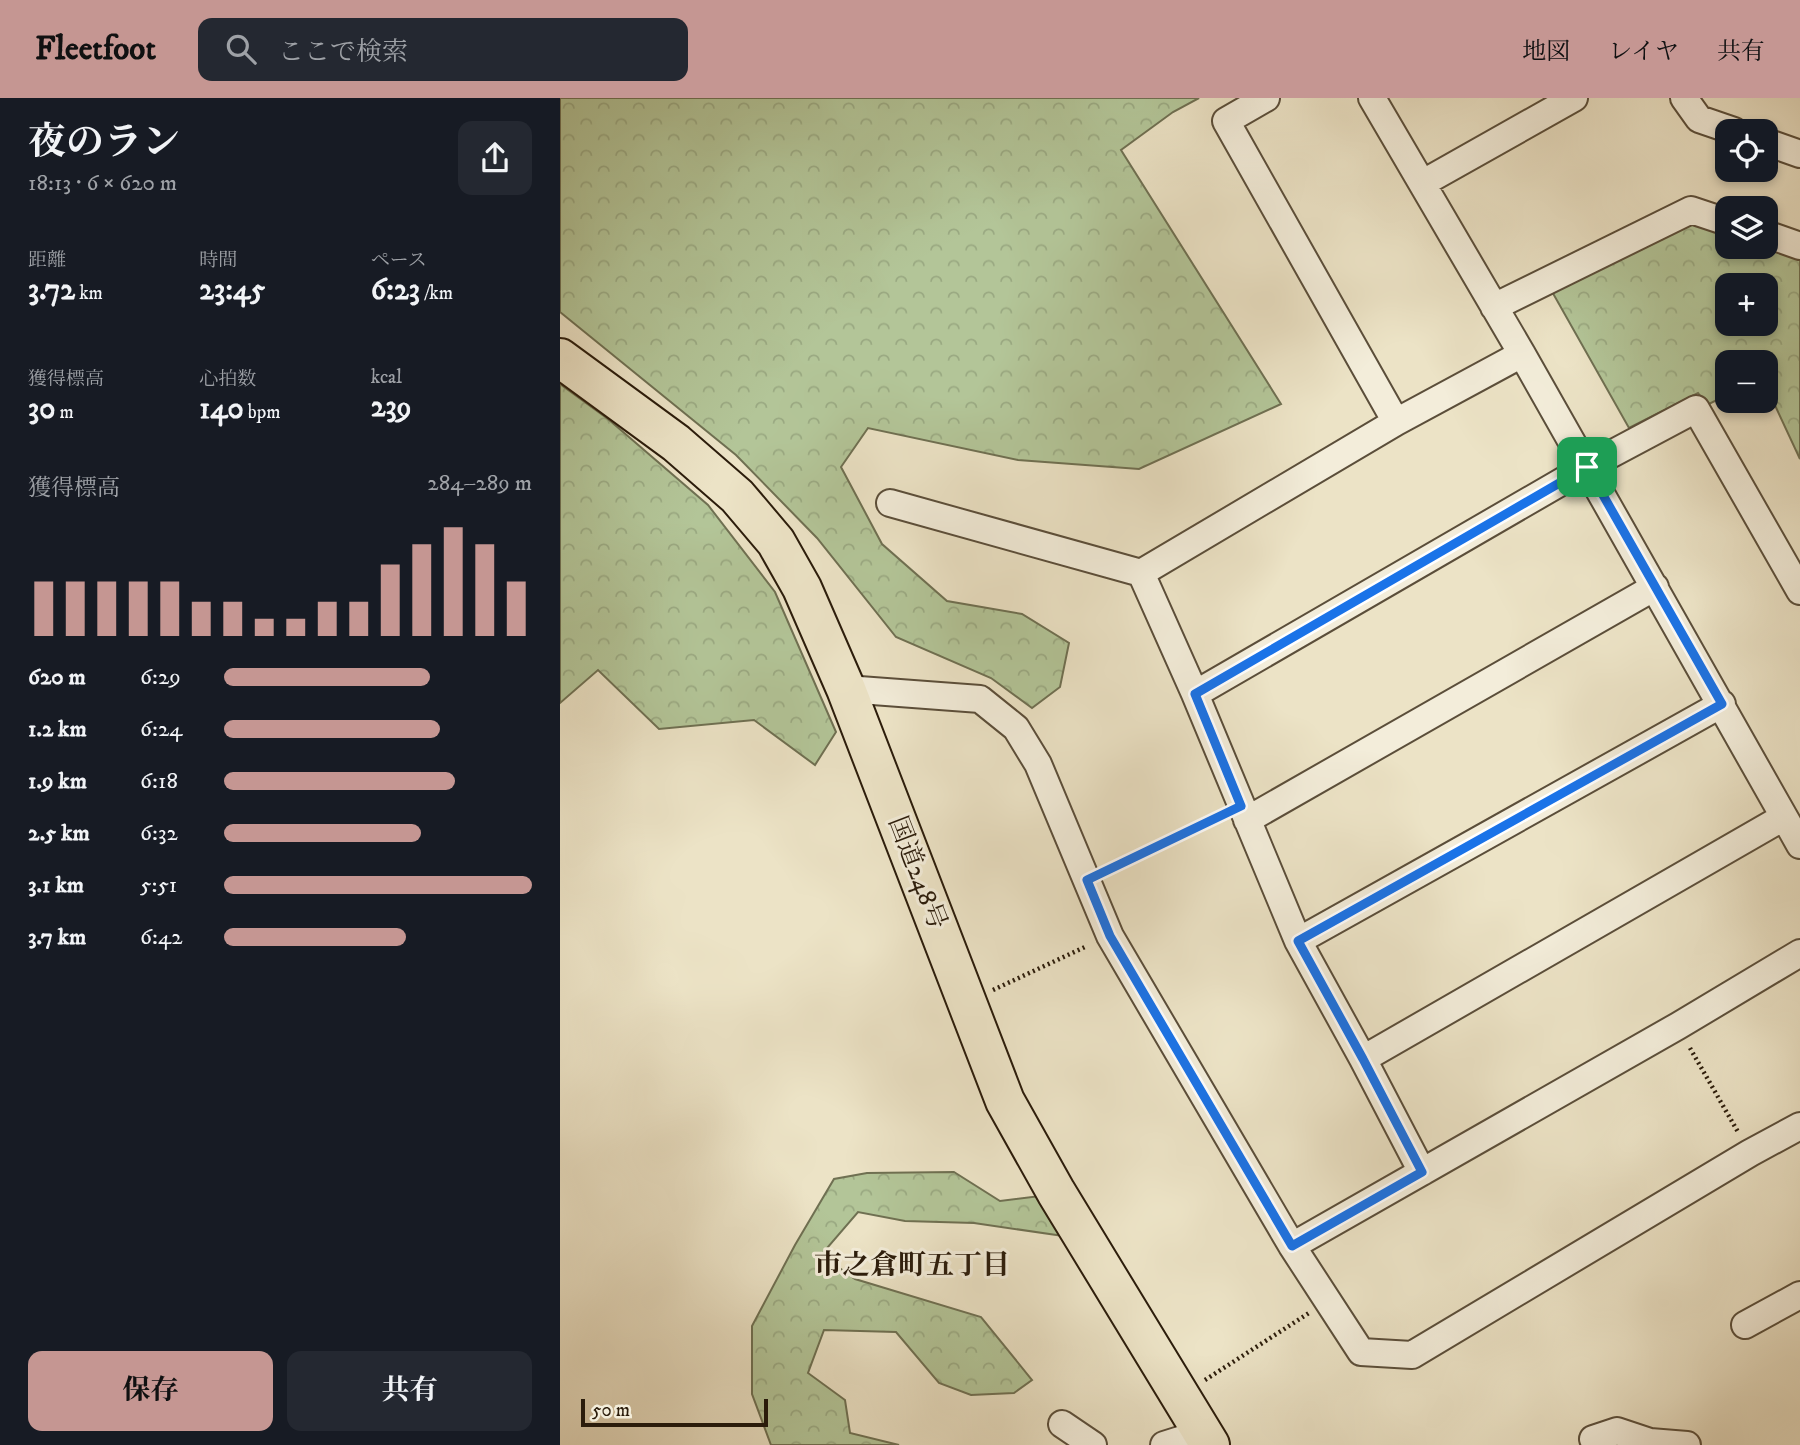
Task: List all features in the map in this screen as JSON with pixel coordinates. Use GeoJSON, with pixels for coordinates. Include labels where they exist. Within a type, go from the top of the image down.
{"type":"FeatureCollection","features":[{"type":"Feature","properties":{"kind":"highway","name":"国道248号"},"geometry":{"type":"LineString","coordinates":[[560,358],[676,443],[737,496],[776,542],[802,588],[846,689],[1006,1101],[1056,1192],[1206,1439]]}},
{"type":"Feature","properties":{"kind":"street"},"geometry":{"type":"LineString","coordinates":[[1266,98],[1226,121],[1396,422]]}},
{"type":"Feature","properties":{"kind":"street"},"geometry":{"type":"LineString","coordinates":[[1372,98],[1587,467],[1800,845]]}},
{"type":"Feature","properties":{"kind":"street"},"geometry":{"type":"LineString","coordinates":[[1423,184],[1574,98]]}},
{"type":"Feature","properties":{"kind":"street"},"geometry":{"type":"LineString","coordinates":[[1684,98],[1699,119],[1715,124]]}},
{"type":"Feature","properties":{"kind":"street"},"geometry":{"type":"LineString","coordinates":[[1778,146],[1800,154]]}},
{"type":"Feature","properties":{"kind":"street"},"geometry":{"type":"LineString","coordinates":[[1494,307],[1691,210],[1715,218]]}},
{"type":"Feature","properties":{"kind":"street"},"geometry":{"type":"LineString","coordinates":[[1778,238],[1800,246]]}},
{"type":"Feature","properties":{"kind":"street"},"geometry":{"type":"LineString","coordinates":[[890,503],[1141,573],[1396,422],[1522,354]]}},
{"type":"Feature","properties":{"kind":"street"},"geometry":{"type":"LineString","coordinates":[[1195,694],[1587,467],[1696,409],[1800,591]]}},
{"type":"Feature","properties":{"kind":"street"},"geometry":{"type":"LineString","coordinates":[[1141,573],[1195,694],[1298,941],[1422,1172]]}},
{"type":"Feature","properties":{"kind":"street"},"geometry":{"type":"LineString","coordinates":[[1244,813],[1655,587]]}},
{"type":"Feature","properties":{"kind":"street"},"geometry":{"type":"LineString","coordinates":[[846,689],[980,699],[1016,727],[1038,764],[1110,936],[1292,1246],[1361,1352],[1412,1355],[1750,1153],[1800,1126]]}},
{"type":"Feature","properties":{"kind":"street"},"geometry":{"type":"LineString","coordinates":[[1298,941],[1722,704]]}},
{"type":"Feature","properties":{"kind":"street"},"geometry":{"type":"LineString","coordinates":[[1363,1059],[1784,817]]}},
{"type":"Feature","properties":{"kind":"street"},"geometry":{"type":"LineString","coordinates":[[1292,1246],[1678,1026],[1800,953]]}},
{"type":"Feature","properties":{"kind":"street"},"geometry":{"type":"LineString","coordinates":[[1745,1325],[1800,1295]]}},
{"type":"Feature","properties":{"kind":"street"},"geometry":{"type":"LineString","coordinates":[[1062,1424],[1093,1445]]}},
{"type":"Feature","properties":{"kind":"street"},"geometry":{"type":"LineString","coordinates":[[1593,1438],[1617,1431],[1650,1442],[1687,1445]]}},
{"type":"Feature","properties":{"kind":"street"},"geometry":{"type":"LineString","coordinates":[[1164,1445],[1206,1439]]}},
{"type":"Feature","properties":{"kind":"path"},"geometry":{"type":"LineString","coordinates":[[1087,880],[1244,813]]}},
{"type":"Feature","properties":{"kind":"path"},"geometry":{"type":"LineString","coordinates":[[967,1002],[1110,936]]}},
{"type":"Feature","properties":{"kind":"path"},"geometry":{"type":"LineString","coordinates":[[1678,1026],[1750,1153]]}},
{"type":"Feature","properties":{"kind":"path"},"geometry":{"type":"LineString","coordinates":[[1180,1396],[1328,1301]]}},
{"type":"Feature","properties":{"kind":"green space"},"geometry":{"type":"Polygon","coordinates":[[[560,98],[1199,98],[1173,112],[1121,150],[1281,404],[1139,469],[1018,460],[868,428],[841,467],[882,544],[947,601],[1022,614],[1069,643],[1060,687],[1032,708],[991,678],[896,637],[817,538],[736,455],[560,312],[560,98]]]}},
{"type":"Feature","properties":{"kind":"green space"},"geometry":{"type":"Polygon","coordinates":[[[1691,210],[1715,218],[1715,259],[1778,259],[1778,246],[1800,246],[1800,459],[1778,412],[1778,350],[1715,350],[1715,401],[1707,405],[1698,393],[1629,428],[1546,281],[1691,210]]]}},
{"type":"Feature","properties":{"kind":"green space"},"geometry":{"type":"Polygon","coordinates":[[[560,384],[608,419],[708,505],[775,592],[836,732],[815,765],[754,720],[659,729],[598,670],[560,703],[560,384]]]}},
{"type":"Feature","properties":{"kind":"green space"},"geometry":{"type":"Polygon","coordinates":[[[954,1172],[1000,1201],[1040,1196],[1063,1236],[974,1223],[905,1221],[858,1212],[821,1255],[855,1279],[981,1317],[1032,1380],[1014,1393],[971,1395],[939,1383],[896,1332],[824,1330],[808,1373],[845,1400],[850,1433],[899,1445],[771,1445],[752,1394],[752,1326],[834,1179],[867,1173],[954,1172]]]}},
{"type":"Feature","properties":{"kind":"district","name":"市之倉町五丁目"},"geometry":{"type":"Point","coordinates":[912,1265]}},
{"type":"Feature","properties":{"kind":"route"},"geometry":{"type":"LineString","coordinates":[[1587,467],[1722,704],[1298,941],[1422,1172],[1292,1246],[1110,936],[1087,880],[1241,806],[1195,694],[1587,467]]}}]}
